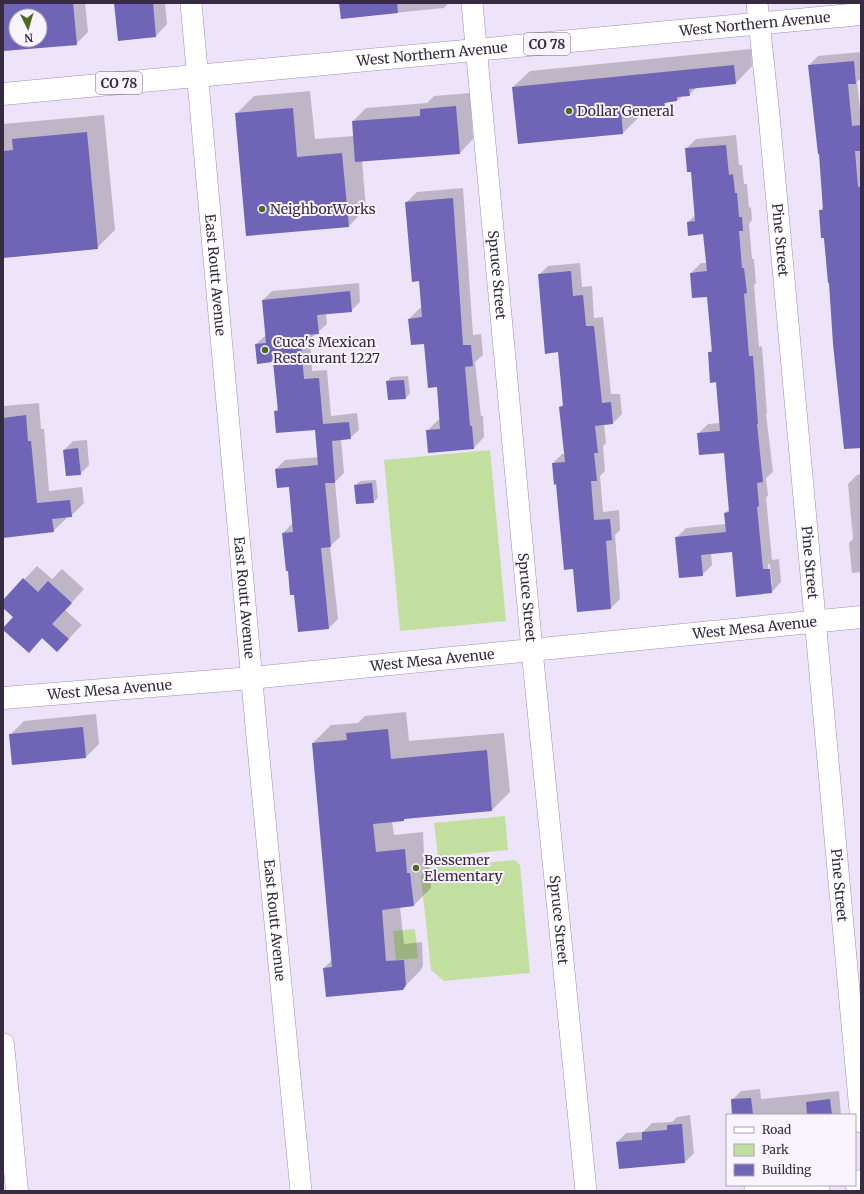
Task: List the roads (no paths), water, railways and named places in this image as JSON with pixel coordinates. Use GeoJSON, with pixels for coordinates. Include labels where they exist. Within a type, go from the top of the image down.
{"type":"FeatureCollection","features":[{"type":"Feature","properties":{"kind":"street","name":"East Routt Avenue"},"geometry":{"type":"LineString","coordinates":[[191,3],[252,678],[301,1191]]}},
{"type":"Feature","properties":{"kind":"street","name":"Spruce Street"},"geometry":{"type":"LineString","coordinates":[[472,3],[532,650],[586,1191]]}},
{"type":"Feature","properties":{"kind":"street","name":"West Northern Avenue"},"geometry":{"type":"LineString","coordinates":[[3,94],[476,50],[758,13],[861,14]]}},
{"type":"Feature","properties":{"kind":"street","name":"Pine Street"},"geometry":{"type":"LineString","coordinates":[[758,13],[769,115],[861,1122]]}},
{"type":"Feature","properties":{"kind":"street","name":"West Mesa Avenue"},"geometry":{"type":"LineString","coordinates":[[3,698],[252,678],[861,617]]}},
{"type":"Feature","properties":{"kind":"street"},"geometry":{"type":"LineString","coordinates":[[3,1044],[17,1191]]}},
{"type":"Feature","properties":{"kind":"street"},"geometry":{"type":"LineString","coordinates":[[755,1191],[808,1186]]}},
{"type":"Feature","properties":{"kind":"place","name":"Dollar General"},"geometry":{"type":"Point","coordinates":[569,111]}},
{"type":"Feature","properties":{"kind":"place","name":"NeighborWorks"},"geometry":{"type":"Point","coordinates":[262,209]}},
{"type":"Feature","properties":{"kind":"place","name":"Cuca's Mexican Restaurant 1227"},"geometry":{"type":"Point","coordinates":[265,350]}},
{"type":"Feature","properties":{"kind":"place","name":"Bessemer Elementary"},"geometry":{"type":"Point","coordinates":[416,868]}}]}
